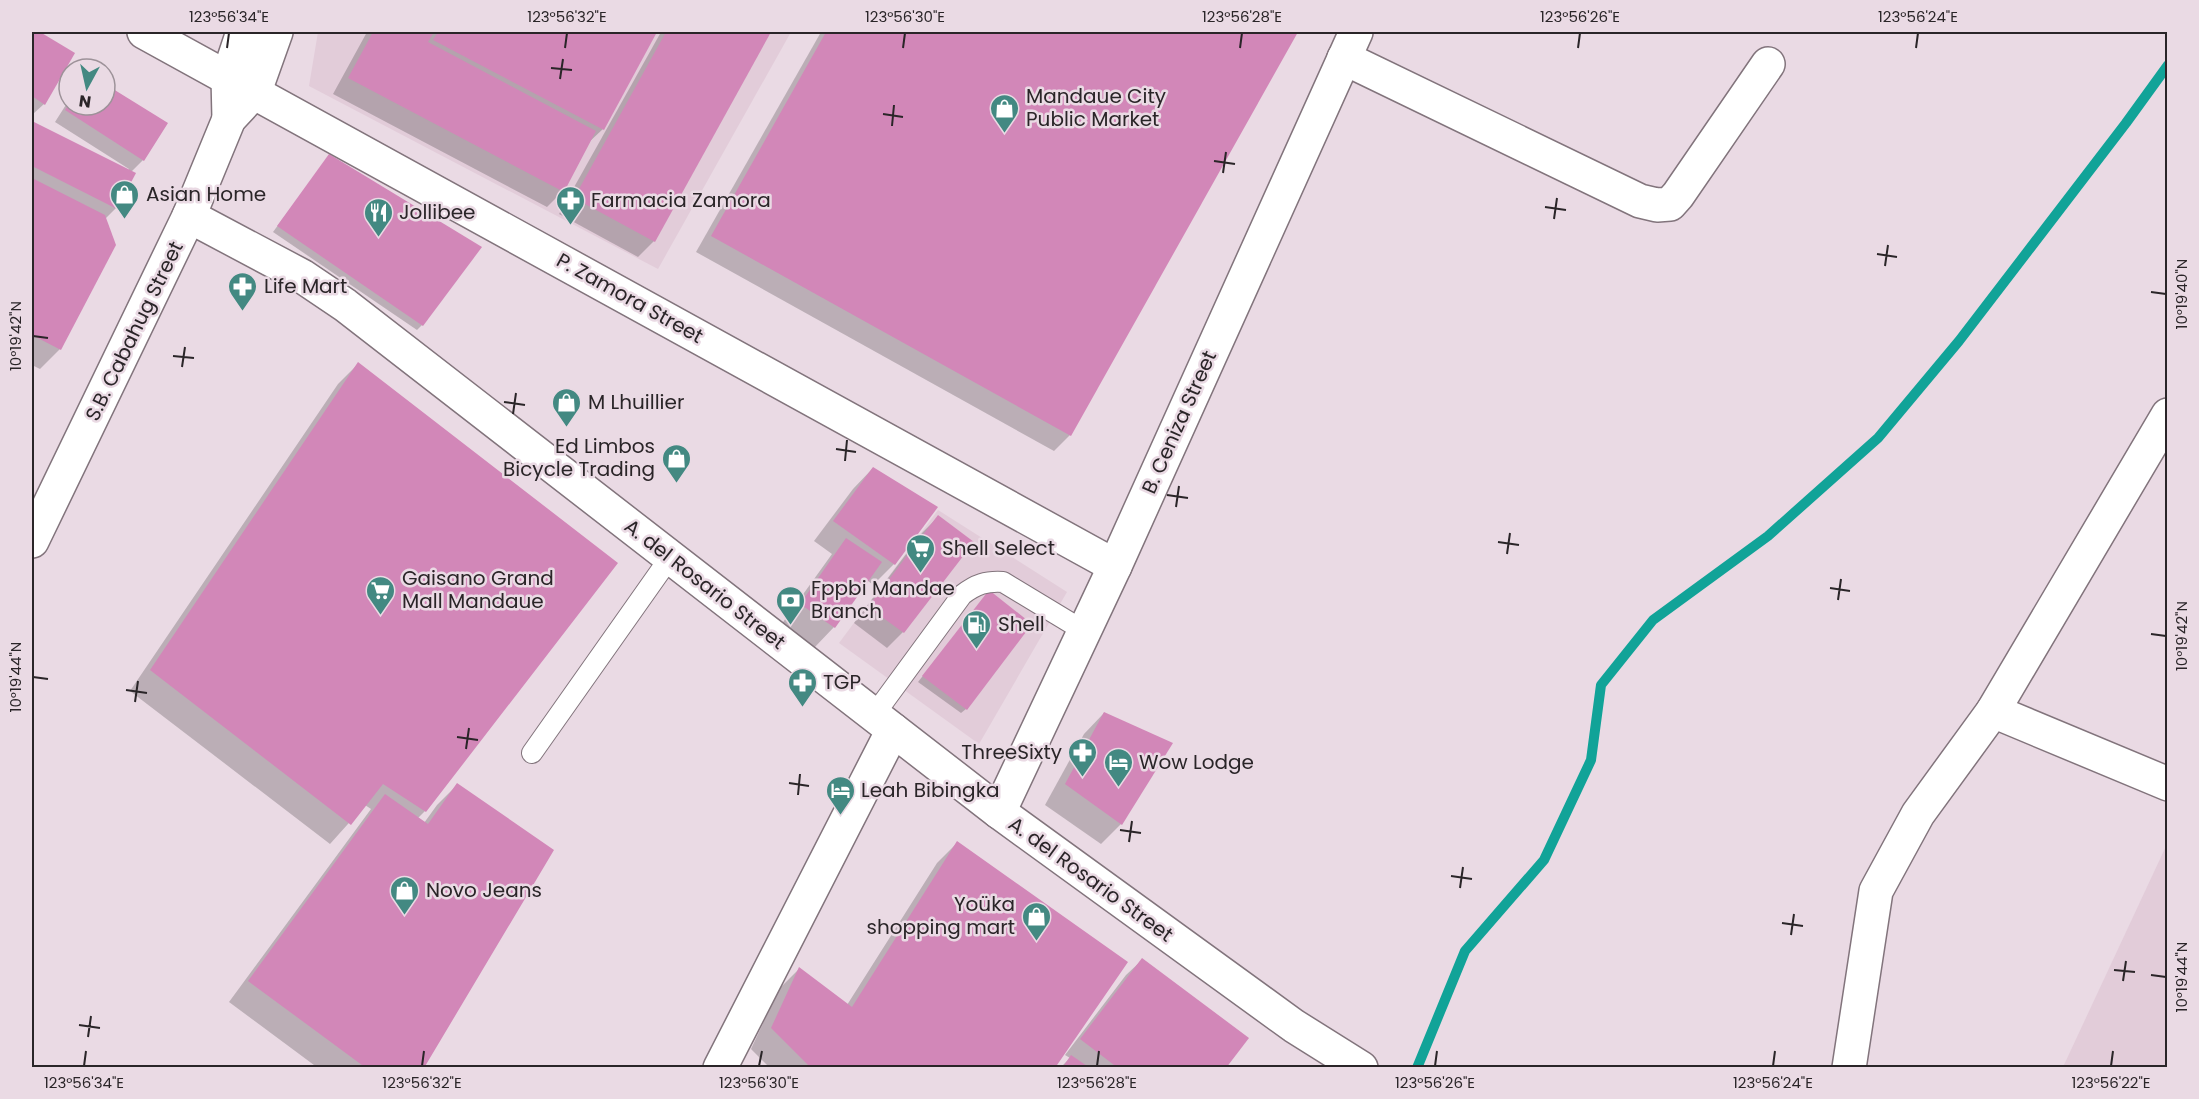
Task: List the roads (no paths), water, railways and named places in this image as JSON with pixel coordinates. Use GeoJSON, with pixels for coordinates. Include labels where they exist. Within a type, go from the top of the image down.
{"type":"FeatureCollection","features":[{"type":"Feature","properties":{"kind":"street","name":"P. Zamora Street"},"geometry":{"type":"LineString","coordinates":[[144,32],[1115,566]]}},
{"type":"Feature","properties":{"kind":"street","name":"S.B. Cabahug Street"},"geometry":{"type":"LineString","coordinates":[[32,541],[189,216],[230,120],[241,84],[243,32]]}},
{"type":"Feature","properties":{"kind":"street","name":"S.B. Cabahug Street"},"geometry":{"type":"LineString","coordinates":[[241,84],[276,32]]}},
{"type":"Feature","properties":{"kind":"street"},"geometry":{"type":"LineString","coordinates":[[1350,45],[1640,201],[1657,205],[1670,204],[1678,195],[1768,64]]}},
{"type":"Feature","properties":{"kind":"street","name":"B. Ceniza Street"},"geometry":{"type":"LineString","coordinates":[[999,812],[1115,566],[1350,45]]}},
{"type":"Feature","properties":{"kind":"street","name":"A. del Rosario Street"},"geometry":{"type":"LineString","coordinates":[[189,216],[302,276],[345,304],[999,812],[1294,1026],[1361,1068]]}},
{"type":"Feature","properties":{"kind":"street"},"geometry":{"type":"LineString","coordinates":[[1849,1068],[1876,891],[1918,814],[1993,711],[2168,415]]}},
{"type":"Feature","properties":{"kind":"street"},"geometry":{"type":"LineString","coordinates":[[1993,711],[2168,784]]}},
{"type":"Feature","properties":{"kind":"street"},"geometry":{"type":"LineString","coordinates":[[720,1068],[884,723]]}},
{"type":"Feature","properties":{"kind":"lane"},"geometry":{"type":"LineString","coordinates":[[532,753],[671,556]]}},
{"type":"Feature","properties":{"kind":"lane"},"geometry":{"type":"LineString","coordinates":[[884,723],[962,595],[975,585],[989,581],[1003,582],[1084,632]]}},
{"type":"Feature","properties":{"kind":"waterway"},"geometry":{"type":"LineString","coordinates":[[1417,1068],[1465,951],[1544,860],[1591,760],[1601,685],[1653,620],[1768,536],[1878,438],[1959,341],[2168,65]]}},
{"type":"Feature","properties":{"kind":"place","name":"Mandaue City Public Market"},"geometry":{"type":"Point","coordinates":[1005,134]}},
{"type":"Feature","properties":{"kind":"place","name":"Asian Home"},"geometry":{"type":"Point","coordinates":[125,220]}},
{"type":"Feature","properties":{"kind":"place","name":"Farmacia Zamora"},"geometry":{"type":"Point","coordinates":[570,226]}},
{"type":"Feature","properties":{"kind":"place","name":"Jollibee"},"geometry":{"type":"Point","coordinates":[378,238]}},
{"type":"Feature","properties":{"kind":"place","name":"Life Mart"},"geometry":{"type":"Point","coordinates":[243,312]}},
{"type":"Feature","properties":{"kind":"place","name":"M Lhuillier"},"geometry":{"type":"Point","coordinates":[567,428]}},
{"type":"Feature","properties":{"kind":"place","name":"Ed Limbos Bicycle Trading"},"geometry":{"type":"Point","coordinates":[676,484]}},
{"type":"Feature","properties":{"kind":"place","name":"Shell Select"},"geometry":{"type":"Point","coordinates":[921,574]}},
{"type":"Feature","properties":{"kind":"place","name":"Gaisano Grand Mall Mandaue"},"geometry":{"type":"Point","coordinates":[381,616]}},
{"type":"Feature","properties":{"kind":"place","name":"Fppbi Mandae Branch"},"geometry":{"type":"Point","coordinates":[790,626]}},
{"type":"Feature","properties":{"kind":"place","name":"Shell"},"geometry":{"type":"Point","coordinates":[977,650]}},
{"type":"Feature","properties":{"kind":"place","name":"TGP"},"geometry":{"type":"Point","coordinates":[802,708]}},
{"type":"Feature","properties":{"kind":"place","name":"ThreeSixty"},"geometry":{"type":"Point","coordinates":[1083,778]}},
{"type":"Feature","properties":{"kind":"place","name":"Wow Lodge"},"geometry":{"type":"Point","coordinates":[1118,788]}},
{"type":"Feature","properties":{"kind":"place","name":"Leah Bibingka"},"geometry":{"type":"Point","coordinates":[840,816]}},
{"type":"Feature","properties":{"kind":"place","name":"Novo Jeans"},"geometry":{"type":"Point","coordinates":[405,916]}},
{"type":"Feature","properties":{"kind":"place","name":"Yoüka shopping mart"},"geometry":{"type":"Point","coordinates":[1036,942]}}]}
